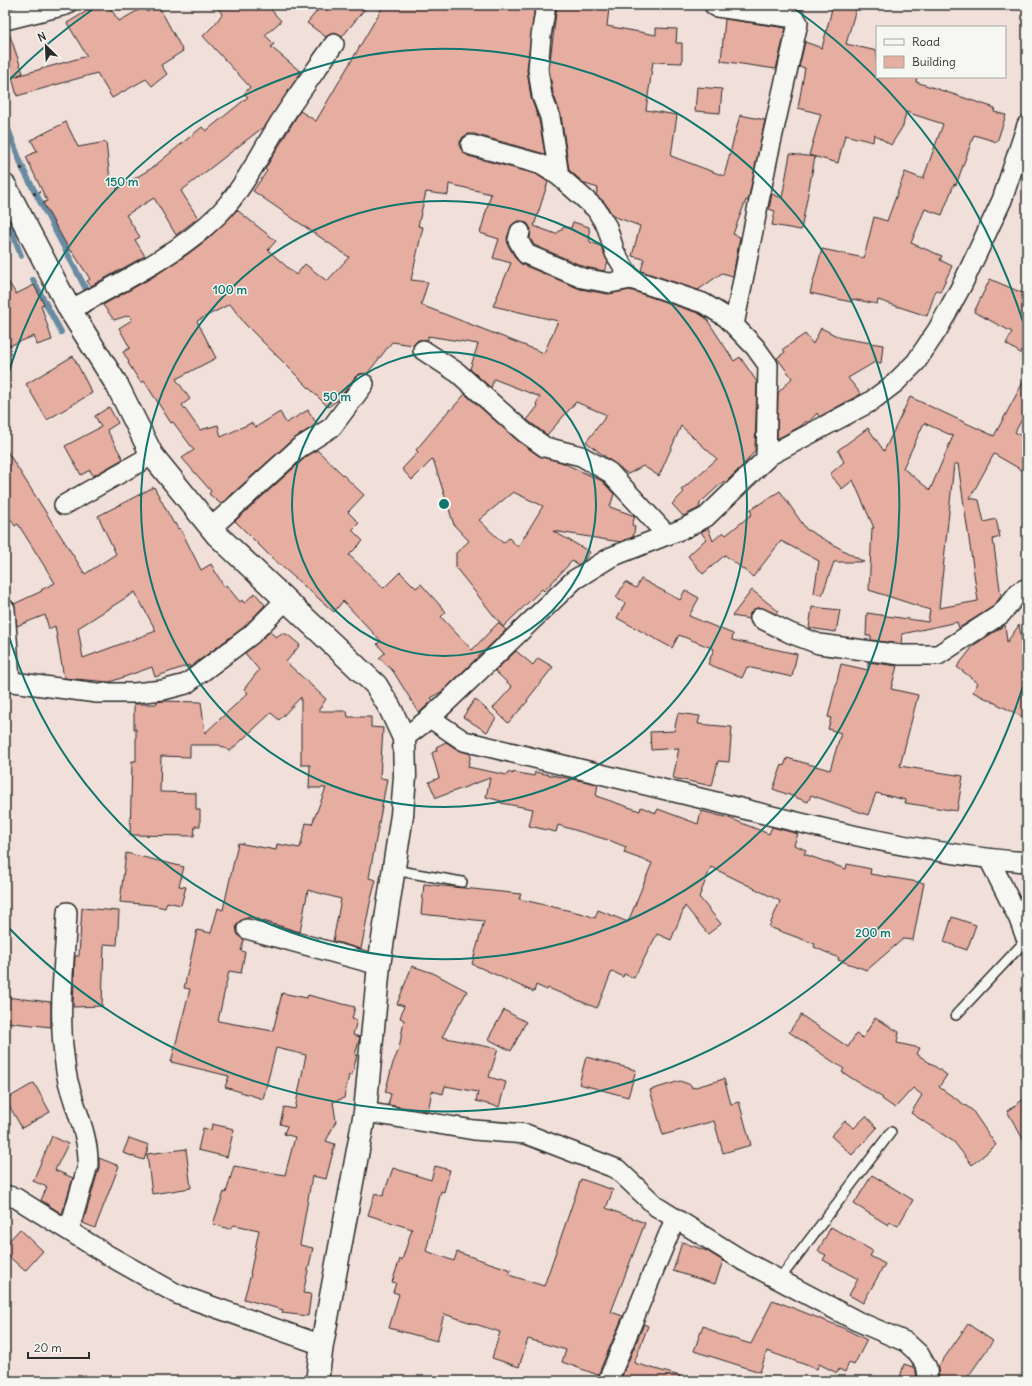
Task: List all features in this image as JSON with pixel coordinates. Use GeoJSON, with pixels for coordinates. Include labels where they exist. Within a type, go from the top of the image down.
{"type":"FeatureCollection","features":[{"type":"Feature","properties":{"kind":"street"},"geometry":{"type":"LineString","coordinates":[[5,20],[66,5]]}},
{"type":"Feature","properties":{"kind":"street"},"geometry":{"type":"LineString","coordinates":[[546,5],[538,69],[542,96],[550,117],[559,176]]}},
{"type":"Feature","properties":{"kind":"street"},"geometry":{"type":"LineString","coordinates":[[714,5],[716,7],[795,18],[798,23],[770,149],[734,326]]}},
{"type":"Feature","properties":{"kind":"street"},"geometry":{"type":"LineString","coordinates":[[70,310],[135,275],[191,240],[219,214],[235,194],[279,124],[334,44]]}},
{"type":"Feature","properties":{"kind":"street"},"geometry":{"type":"LineString","coordinates":[[404,738],[430,718],[574,580],[611,557],[685,528],[706,517],[776,451],[870,402],[896,383],[916,362],[938,329],[962,285],[1002,200],[1027,126]]}},
{"type":"Feature","properties":{"kind":"street"},"geometry":{"type":"LineString","coordinates":[[471,145],[540,164],[559,176],[596,209],[607,227],[615,252],[630,279]]}},
{"type":"Feature","properties":{"kind":"street"},"geometry":{"type":"LineString","coordinates":[[6,189],[70,310],[117,385],[152,455],[211,528],[376,685],[390,708],[404,738],[405,776],[402,815],[379,965],[365,1112],[316,1381]]}},
{"type":"Feature","properties":{"kind":"street"},"geometry":{"type":"LineString","coordinates":[[520,232],[518,240],[526,254],[582,278],[610,283],[630,279],[703,303],[726,317],[768,365],[766,459]]}},
{"type":"Feature","properties":{"kind":"street"},"geometry":{"type":"LineString","coordinates":[[423,350],[458,373],[524,432],[545,447],[581,456],[608,472],[667,535]]}},
{"type":"Feature","properties":{"kind":"street"},"geometry":{"type":"LineString","coordinates":[[211,528],[299,448],[332,427],[364,384]]}},
{"type":"Feature","properties":{"kind":"street"},"geometry":{"type":"LineString","coordinates":[[64,504],[152,455]]}},
{"type":"Feature","properties":{"kind":"street"},"geometry":{"type":"LineString","coordinates":[[760,618],[790,633],[818,644],[901,655],[930,656],[938,655],[1001,614],[1020,592],[1027,588]]}},
{"type":"Feature","properties":{"kind":"street"},"geometry":{"type":"LineString","coordinates":[[5,609],[8,681],[98,693],[134,693],[163,690],[186,684],[251,635],[286,600]]}},
{"type":"Feature","properties":{"kind":"street"},"geometry":{"type":"LineString","coordinates":[[430,718],[464,741],[899,845],[988,859],[1027,862]]}},
{"type":"Feature","properties":{"kind":"street"},"geometry":{"type":"LineString","coordinates":[[988,859],[1019,919],[1027,940]]}},
{"type":"Feature","properties":{"kind":"street"},"geometry":{"type":"LineString","coordinates":[[68,912],[62,1001],[64,1054],[68,1083],[79,1115],[88,1154],[88,1164],[69,1230]]}},
{"type":"Feature","properties":{"kind":"street"},"geometry":{"type":"LineString","coordinates":[[247,929],[379,965]]}},
{"type":"Feature","properties":{"kind":"street"},"geometry":{"type":"LineString","coordinates":[[365,1112],[474,1130],[526,1134],[549,1141],[617,1169],[657,1207],[742,1260],[857,1321],[906,1342],[919,1354],[927,1368],[928,1381]]}},
{"type":"Feature","properties":{"kind":"street"},"geometry":{"type":"LineString","coordinates":[[5,1195],[16,1198],[106,1254],[177,1294],[322,1345]]}},
{"type":"Feature","properties":{"kind":"street"},"geometry":{"type":"LineString","coordinates":[[608,1381],[675,1219]]}},
{"type":"Feature","properties":{"kind":"lane"},"geometry":{"type":"LineString","coordinates":[[394,870],[462,882]]}},
{"type":"Feature","properties":{"kind":"lane"},"geometry":{"type":"LineString","coordinates":[[956,1014],[1027,940]]}},
{"type":"Feature","properties":{"kind":"lane"},"geometry":{"type":"LineString","coordinates":[[779,1280],[891,1132]]}},
{"type":"Feature","properties":{"kind":"path"},"geometry":{"type":"LineString","coordinates":[[20,169],[26,167]]}},
{"type":"Feature","properties":{"kind":"path"},"geometry":{"type":"LineString","coordinates":[[31,195],[40,192]]}},
{"type":"Feature","properties":{"kind":"building"},"geometry":{"type":"Polygon","coordinates":[[[97,5],[108,5],[119,21],[144,7],[147,12],[158,5],[183,51],[161,65],[167,74],[152,86],[146,79],[112,98],[97,73],[17,96],[12,77],[5,79],[5,31],[8,30],[23,73],[13,77],[87,56],[67,23],[97,5]]]}},
{"type":"Feature","properties":{"kind":"building"},"geometry":{"type":"Polygon","coordinates":[[[216,5],[267,5],[281,21],[265,35],[274,44],[271,47],[301,72],[266,125],[181,191],[198,218],[176,235],[154,198],[126,215],[140,237],[135,240],[145,256],[91,286],[87,281],[90,279],[72,251],[70,251],[43,203],[47,201],[26,157],[37,151],[31,140],[66,122],[78,147],[106,142],[110,180],[114,179],[117,189],[152,168],[202,127],[206,131],[248,97],[244,94],[250,87],[203,36],[215,24],[222,14],[216,5]]]}},
{"type":"Feature","properties":{"kind":"building"},"geometry":{"type":"Polygon","coordinates":[[[322,5],[368,5],[342,37],[334,33],[326,37],[307,23],[322,5]]]}},
{"type":"Feature","properties":{"kind":"building"},"geometry":{"type":"Polygon","coordinates":[[[384,5],[535,5],[527,70],[531,98],[539,120],[545,154],[474,134],[468,134],[463,137],[460,142],[460,148],[468,156],[536,174],[548,182],[534,226],[556,234],[564,227],[571,228],[573,222],[589,227],[590,242],[601,246],[608,262],[604,271],[585,267],[534,245],[530,238],[531,229],[528,224],[523,221],[517,221],[512,225],[507,238],[508,245],[516,259],[521,264],[580,289],[608,294],[630,290],[698,313],[706,318],[734,361],[740,357],[757,382],[755,451],[725,483],[724,481],[700,503],[699,508],[683,516],[672,504],[684,492],[681,490],[717,459],[681,426],[659,476],[643,466],[628,474],[586,442],[607,415],[576,402],[547,435],[527,420],[538,406],[536,404],[540,397],[494,379],[491,388],[470,369],[478,344],[428,336],[428,340],[418,340],[413,345],[392,342],[367,374],[360,374],[355,377],[339,399],[328,407],[245,324],[230,304],[197,321],[216,358],[176,379],[190,399],[182,405],[200,430],[218,425],[221,437],[251,423],[256,427],[280,412],[286,423],[308,410],[317,424],[292,440],[221,504],[209,494],[211,491],[182,458],[194,450],[173,422],[171,423],[144,381],[141,383],[128,363],[129,362],[123,352],[130,348],[119,328],[132,320],[130,315],[114,320],[103,305],[153,277],[188,254],[209,238],[237,210],[276,241],[268,250],[296,275],[305,264],[327,281],[349,257],[253,191],[267,171],[265,169],[300,111],[316,121],[384,5]],[[449,184],[448,195],[426,192],[418,226],[423,227],[411,280],[428,282],[421,305],[544,353],[558,321],[493,306],[511,263],[493,258],[499,239],[480,233],[491,194],[449,184]]]}},
{"type":"Feature","properties":{"kind":"building"},"geometry":{"type":"Polygon","coordinates":[[[557,5],[609,8],[607,26],[656,35],[656,28],[677,29],[676,43],[682,43],[682,63],[653,62],[646,110],[677,115],[671,156],[724,176],[740,115],[765,120],[748,201],[746,200],[733,234],[740,237],[733,276],[722,273],[698,290],[641,271],[644,259],[632,256],[640,226],[613,216],[605,203],[596,195],[598,188],[585,184],[569,170],[561,115],[553,93],[549,69],[557,5]]]}},
{"type":"Feature","properties":{"kind":"building"},"geometry":{"type":"Polygon","coordinates":[[[833,5],[857,5],[846,44],[876,51],[876,78],[917,78],[916,82],[995,108],[994,112],[1006,115],[997,142],[974,135],[956,185],[954,184],[942,215],[925,209],[911,243],[942,256],[940,260],[952,266],[940,292],[936,290],[927,316],[878,300],[877,304],[852,299],[851,302],[810,293],[822,249],[864,258],[874,217],[887,221],[905,172],[923,179],[943,124],[906,112],[903,126],[891,145],[874,134],[873,142],[845,135],[838,163],[809,155],[821,114],[798,108],[805,68],[799,67],[805,42],[822,48],[833,5]]]}},
{"type":"Feature","properties":{"kind":"building"},"geometry":{"type":"Polygon","coordinates":[[[725,19],[786,28],[776,69],[721,61],[725,19]]]}},
{"type":"Feature","properties":{"kind":"building"},"geometry":{"type":"Polygon","coordinates":[[[697,87],[722,89],[720,113],[695,111],[697,87]]]}},
{"type":"Feature","properties":{"kind":"building"},"geometry":{"type":"Polygon","coordinates":[[[790,154],[815,157],[801,230],[772,225],[775,211],[769,209],[772,194],[782,198],[790,154]]]}},
{"type":"Feature","properties":{"kind":"building"},"geometry":{"type":"Polygon","coordinates":[[[5,276],[16,294],[34,285],[44,304],[41,305],[52,340],[37,345],[34,336],[9,346],[5,337],[5,276]]]}},
{"type":"Feature","properties":{"kind":"building"},"geometry":{"type":"Polygon","coordinates":[[[990,279],[1027,295],[1027,357],[1006,344],[1012,332],[974,312],[990,279]]]}},
{"type":"Feature","properties":{"kind":"building"},"geometry":{"type":"Polygon","coordinates":[[[821,328],[841,338],[883,345],[881,363],[875,362],[848,378],[861,394],[819,417],[817,413],[809,422],[805,422],[801,426],[777,439],[778,393],[792,378],[777,358],[785,352],[783,349],[805,334],[813,344],[821,328]]]}},
{"type":"Feature","properties":{"kind":"building"},"geometry":{"type":"Polygon","coordinates":[[[73,356],[92,393],[47,420],[26,384],[73,356]]]}},
{"type":"Feature","properties":{"kind":"building"},"geometry":{"type":"Polygon","coordinates":[[[1027,375],[1027,410],[1015,432],[1027,440],[1027,473],[994,454],[970,498],[979,500],[984,522],[996,519],[1000,537],[993,539],[1001,596],[994,606],[959,628],[957,622],[902,634],[901,644],[871,640],[871,636],[866,636],[867,613],[928,622],[930,610],[869,590],[872,528],[874,528],[853,480],[842,489],[830,474],[844,462],[838,450],[868,428],[884,451],[910,397],[994,436],[1027,375]],[[924,423],[903,468],[930,490],[953,436],[924,423]],[[954,464],[939,608],[978,601],[958,464],[954,464]]]}},
{"type":"Feature","properties":{"kind":"building"},"geometry":{"type":"Polygon","coordinates":[[[465,394],[517,440],[539,456],[561,462],[602,481],[614,494],[610,507],[635,516],[632,525],[635,527],[633,537],[620,542],[553,531],[590,552],[584,561],[578,565],[572,561],[544,591],[542,589],[503,627],[456,568],[456,553],[469,541],[454,525],[433,459],[412,480],[402,469],[418,452],[416,450],[450,409],[451,410],[465,394]],[[513,492],[479,520],[503,543],[509,538],[518,547],[543,506],[513,492]]]}},
{"type":"Feature","properties":{"kind":"building"},"geometry":{"type":"Polygon","coordinates":[[[109,407],[118,423],[107,430],[123,459],[93,476],[90,470],[81,475],[65,446],[101,427],[95,416],[109,407]]]}},
{"type":"Feature","properties":{"kind":"building"},"geometry":{"type":"Polygon","coordinates":[[[5,448],[85,574],[116,554],[98,516],[154,487],[174,524],[175,523],[178,529],[180,528],[201,570],[211,564],[224,587],[226,585],[240,602],[242,600],[244,603],[255,593],[265,605],[244,627],[189,668],[189,665],[155,677],[152,667],[110,682],[64,678],[55,626],[49,629],[45,615],[17,626],[14,604],[55,583],[18,524],[15,526],[5,510],[5,448]],[[135,592],[78,628],[83,658],[156,631],[135,592]]]}},
{"type":"Feature","properties":{"kind":"building"},"geometry":{"type":"Polygon","coordinates":[[[317,450],[364,495],[348,512],[359,523],[352,530],[363,541],[349,555],[384,588],[400,572],[416,588],[421,584],[446,612],[441,617],[472,650],[498,623],[506,630],[444,690],[431,698],[433,700],[419,713],[393,671],[379,658],[385,653],[377,644],[381,641],[343,601],[334,612],[271,557],[235,521],[306,457],[317,450]]]}},
{"type":"Feature","properties":{"kind":"building"},"geometry":{"type":"Polygon","coordinates":[[[780,491],[806,529],[864,562],[834,562],[822,595],[814,593],[819,561],[781,541],[753,577],[725,555],[703,574],[688,556],[706,539],[701,532],[708,528],[713,541],[723,532],[726,535],[752,514],[750,510],[780,491]]]}},
{"type":"Feature","properties":{"kind":"building"},"geometry":{"type":"Polygon","coordinates":[[[641,579],[680,600],[685,590],[699,598],[689,616],[733,634],[732,640],[797,654],[792,677],[747,667],[742,678],[708,664],[714,649],[679,635],[672,648],[617,618],[625,603],[616,598],[625,582],[636,588],[641,579]]]}},
{"type":"Feature","properties":{"kind":"building"},"geometry":{"type":"Polygon","coordinates":[[[752,590],[778,611],[776,614],[759,607],[750,613],[749,619],[732,616],[752,590]]]}},
{"type":"Feature","properties":{"kind":"building"},"geometry":{"type":"Polygon","coordinates":[[[812,607],[840,610],[836,632],[809,628],[812,607]]]}},
{"type":"Feature","properties":{"kind":"building"},"geometry":{"type":"Polygon","coordinates":[[[1005,625],[1007,642],[1019,625],[1024,650],[1027,649],[1027,719],[973,692],[978,683],[957,667],[974,645],[1005,625]]]}},
{"type":"Feature","properties":{"kind":"building"},"geometry":{"type":"Polygon","coordinates":[[[270,632],[276,637],[282,633],[288,635],[300,645],[286,662],[326,699],[318,711],[347,711],[348,717],[371,717],[371,727],[383,728],[380,778],[387,779],[369,878],[376,880],[361,949],[333,941],[341,899],[308,890],[300,932],[250,917],[244,919],[236,926],[239,936],[244,940],[241,951],[245,952],[241,973],[229,971],[218,1021],[273,1031],[282,993],[307,998],[308,995],[355,1007],[352,1019],[357,1020],[353,1035],[360,1037],[355,1055],[357,1055],[352,1075],[349,1075],[344,1098],[333,1102],[336,1121],[326,1141],[335,1144],[326,1179],[312,1176],[300,1245],[313,1248],[303,1293],[311,1294],[308,1316],[282,1313],[283,1310],[244,1299],[251,1274],[259,1230],[234,1225],[229,1229],[213,1224],[224,1192],[226,1193],[234,1166],[285,1175],[295,1137],[284,1134],[287,1126],[280,1124],[284,1107],[295,1109],[306,1055],[276,1048],[263,1099],[225,1087],[229,1076],[171,1062],[190,989],[184,988],[197,930],[211,933],[218,908],[223,910],[238,843],[276,850],[277,844],[300,848],[306,823],[312,824],[326,788],[309,788],[310,765],[301,765],[301,697],[279,720],[271,713],[230,751],[219,745],[190,745],[190,757],[161,756],[160,792],[196,793],[196,809],[200,810],[200,826],[195,826],[194,836],[130,835],[132,761],[136,761],[134,704],[156,704],[157,702],[163,701],[201,702],[205,733],[248,693],[244,689],[259,670],[245,653],[270,632]]]}},
{"type":"Feature","properties":{"kind":"building"},"geometry":{"type":"Polygon","coordinates":[[[516,651],[533,665],[538,658],[553,667],[527,700],[528,701],[508,723],[493,708],[512,687],[495,671],[516,651]]]}},
{"type":"Feature","properties":{"kind":"building"},"geometry":{"type":"Polygon","coordinates":[[[868,662],[897,666],[891,689],[918,695],[900,766],[963,776],[957,811],[905,803],[906,800],[876,793],[868,815],[811,795],[808,802],[773,789],[782,765],[784,766],[787,758],[830,770],[841,733],[828,729],[831,718],[828,717],[841,664],[868,670],[868,662]]]}},
{"type":"Feature","properties":{"kind":"building"},"geometry":{"type":"Polygon","coordinates":[[[475,699],[496,718],[487,732],[463,717],[475,699]]]}},
{"type":"Feature","properties":{"kind":"building"},"geometry":{"type":"Polygon","coordinates":[[[678,713],[700,716],[698,724],[732,727],[729,762],[718,761],[712,786],[673,778],[679,748],[651,750],[650,732],[674,731],[678,713]]]}},
{"type":"Feature","properties":{"kind":"building"},"geometry":{"type":"Polygon","coordinates":[[[446,742],[458,750],[471,754],[468,767],[507,775],[508,772],[513,774],[513,772],[534,776],[535,772],[598,784],[596,796],[640,811],[641,807],[656,813],[658,809],[698,824],[701,811],[729,818],[769,834],[772,827],[798,834],[794,845],[806,850],[804,854],[846,869],[847,864],[871,869],[870,874],[924,883],[913,940],[903,939],[867,970],[838,960],[839,958],[814,947],[815,944],[769,927],[780,901],[711,867],[699,897],[721,924],[708,934],[685,906],[671,940],[657,934],[634,978],[624,974],[623,977],[612,971],[597,1008],[548,988],[547,990],[536,985],[534,992],[472,964],[484,921],[421,914],[424,884],[521,894],[519,899],[584,914],[595,918],[598,910],[628,922],[652,863],[624,853],[626,847],[558,825],[556,832],[529,826],[533,809],[501,803],[501,801],[486,797],[490,778],[436,798],[429,782],[439,778],[432,753],[437,750],[436,747],[446,742]]]}},
{"type":"Feature","properties":{"kind":"building"},"geometry":{"type":"Polygon","coordinates":[[[126,853],[184,867],[179,886],[186,887],[181,905],[167,902],[165,908],[152,905],[120,902],[126,853]]]}},
{"type":"Feature","properties":{"kind":"building"},"geometry":{"type":"Polygon","coordinates":[[[82,908],[119,911],[117,945],[104,944],[102,1006],[73,1007],[75,956],[79,956],[82,908]]]}},
{"type":"Feature","properties":{"kind":"building"},"geometry":{"type":"Polygon","coordinates":[[[952,917],[976,925],[967,950],[944,942],[952,917]]]}},
{"type":"Feature","properties":{"kind":"building"},"geometry":{"type":"Polygon","coordinates":[[[412,966],[433,973],[467,991],[442,1037],[498,1049],[489,1077],[506,1082],[499,1107],[476,1101],[478,1092],[445,1086],[443,1094],[432,1091],[428,1111],[388,1105],[391,1094],[385,1092],[393,1063],[399,1049],[404,1020],[400,1018],[404,1006],[397,1004],[412,966]]]}},
{"type":"Feature","properties":{"kind":"building"},"geometry":{"type":"Polygon","coordinates":[[[5,997],[51,1002],[51,1027],[5,1022],[5,997]]]}},
{"type":"Feature","properties":{"kind":"building"},"geometry":{"type":"Polygon","coordinates":[[[504,1010],[526,1022],[511,1051],[488,1039],[504,1010]]]}},
{"type":"Feature","properties":{"kind":"building"},"geometry":{"type":"Polygon","coordinates":[[[801,1015],[848,1047],[856,1034],[863,1038],[875,1018],[899,1032],[897,1043],[920,1048],[917,1054],[947,1075],[939,1087],[972,1110],[996,1145],[972,1165],[954,1142],[911,1113],[922,1095],[913,1088],[895,1108],[882,1099],[883,1098],[842,1072],[844,1069],[789,1032],[801,1015]]]}},
{"type":"Feature","properties":{"kind":"building"},"geometry":{"type":"Polygon","coordinates":[[[586,1057],[636,1070],[628,1097],[579,1084],[586,1057]]]}},
{"type":"Feature","properties":{"kind":"building"},"geometry":{"type":"Polygon","coordinates":[[[724,1079],[731,1104],[739,1102],[751,1145],[723,1153],[714,1121],[663,1135],[650,1090],[680,1081],[691,1085],[692,1088],[724,1079]]]}},
{"type":"Feature","properties":{"kind":"building"},"geometry":{"type":"Polygon","coordinates":[[[34,1083],[50,1112],[22,1128],[8,1104],[8,1098],[34,1083]]]}},
{"type":"Feature","properties":{"kind":"building"},"geometry":{"type":"Polygon","coordinates":[[[1027,1097],[1027,1146],[1007,1111],[1027,1097]]]}},
{"type":"Feature","properties":{"kind":"building"},"geometry":{"type":"Polygon","coordinates":[[[866,1116],[877,1128],[852,1155],[831,1136],[845,1121],[854,1128],[866,1116]]]}},
{"type":"Feature","properties":{"kind":"building"},"geometry":{"type":"Polygon","coordinates":[[[212,1124],[234,1129],[227,1157],[198,1150],[203,1128],[211,1130],[212,1124]]]}},
{"type":"Feature","properties":{"kind":"building"},"geometry":{"type":"Polygon","coordinates":[[[52,1136],[68,1144],[55,1170],[73,1178],[62,1214],[41,1200],[47,1187],[33,1181],[52,1136]]]}},
{"type":"Feature","properties":{"kind":"building"},"geometry":{"type":"Polygon","coordinates":[[[129,1138],[149,1145],[144,1160],[123,1153],[129,1138]]]}},
{"type":"Feature","properties":{"kind":"building"},"geometry":{"type":"Polygon","coordinates":[[[186,1149],[191,1188],[152,1194],[147,1154],[186,1149]]]}},
{"type":"Feature","properties":{"kind":"building"},"geometry":{"type":"Polygon","coordinates":[[[99,1158],[119,1166],[95,1228],[83,1223],[99,1168],[99,1158]]]}},
{"type":"Feature","properties":{"kind":"building"},"geometry":{"type":"Polygon","coordinates":[[[435,1166],[450,1170],[444,1192],[441,1191],[426,1251],[454,1261],[457,1252],[511,1270],[509,1275],[544,1286],[581,1179],[613,1190],[606,1208],[645,1223],[611,1312],[623,1316],[598,1375],[562,1362],[566,1350],[528,1339],[519,1367],[492,1358],[500,1332],[444,1314],[437,1341],[389,1328],[399,1294],[393,1292],[396,1283],[392,1282],[400,1259],[402,1260],[412,1229],[368,1215],[375,1193],[383,1196],[393,1168],[431,1180],[435,1166]]]}},
{"type":"Feature","properties":{"kind":"building"},"geometry":{"type":"Polygon","coordinates":[[[872,1175],[913,1200],[898,1226],[890,1222],[888,1225],[854,1204],[872,1175]]]}},
{"type":"Feature","properties":{"kind":"building"},"geometry":{"type":"Polygon","coordinates":[[[831,1227],[873,1251],[870,1256],[885,1264],[863,1303],[849,1295],[858,1279],[823,1260],[826,1255],[818,1251],[831,1227]]]}},
{"type":"Feature","properties":{"kind":"building"},"geometry":{"type":"Polygon","coordinates":[[[20,1229],[43,1251],[25,1271],[5,1253],[5,1245],[20,1229]]]}},
{"type":"Feature","properties":{"kind":"building"},"geometry":{"type":"Polygon","coordinates":[[[682,1242],[707,1251],[723,1261],[715,1284],[673,1271],[682,1242]]]}},
{"type":"Feature","properties":{"kind":"building"},"geometry":{"type":"Polygon","coordinates":[[[773,1300],[841,1327],[867,1340],[854,1365],[849,1363],[845,1372],[839,1369],[837,1373],[819,1364],[817,1369],[767,1351],[760,1372],[694,1351],[703,1325],[718,1334],[751,1344],[773,1300]]]}},
{"type":"Feature","properties":{"kind":"building"},"geometry":{"type":"Polygon","coordinates":[[[644,1324],[648,1326],[634,1363],[680,1376],[679,1381],[620,1381],[644,1324]]]}},
{"type":"Feature","properties":{"kind":"building"},"geometry":{"type":"Polygon","coordinates":[[[968,1324],[993,1341],[965,1381],[939,1381],[938,1367],[968,1324]]]}},
{"type":"Feature","properties":{"kind":"building"},"geometry":{"type":"Polygon","coordinates":[[[904,1364],[913,1367],[916,1371],[917,1381],[899,1381],[904,1364]]]}},
{"type":"Feature","properties":{"kind":"waterway"},"geometry":{"type":"LineString","coordinates":[[5,121],[23,169],[87,291]]}},
{"type":"Feature","properties":{"kind":"waterway"},"geometry":{"type":"LineString","coordinates":[[5,213],[21,256]]}},
{"type":"Feature","properties":{"kind":"waterway"},"geometry":{"type":"LineString","coordinates":[[33,280],[61,332]]}}]}
